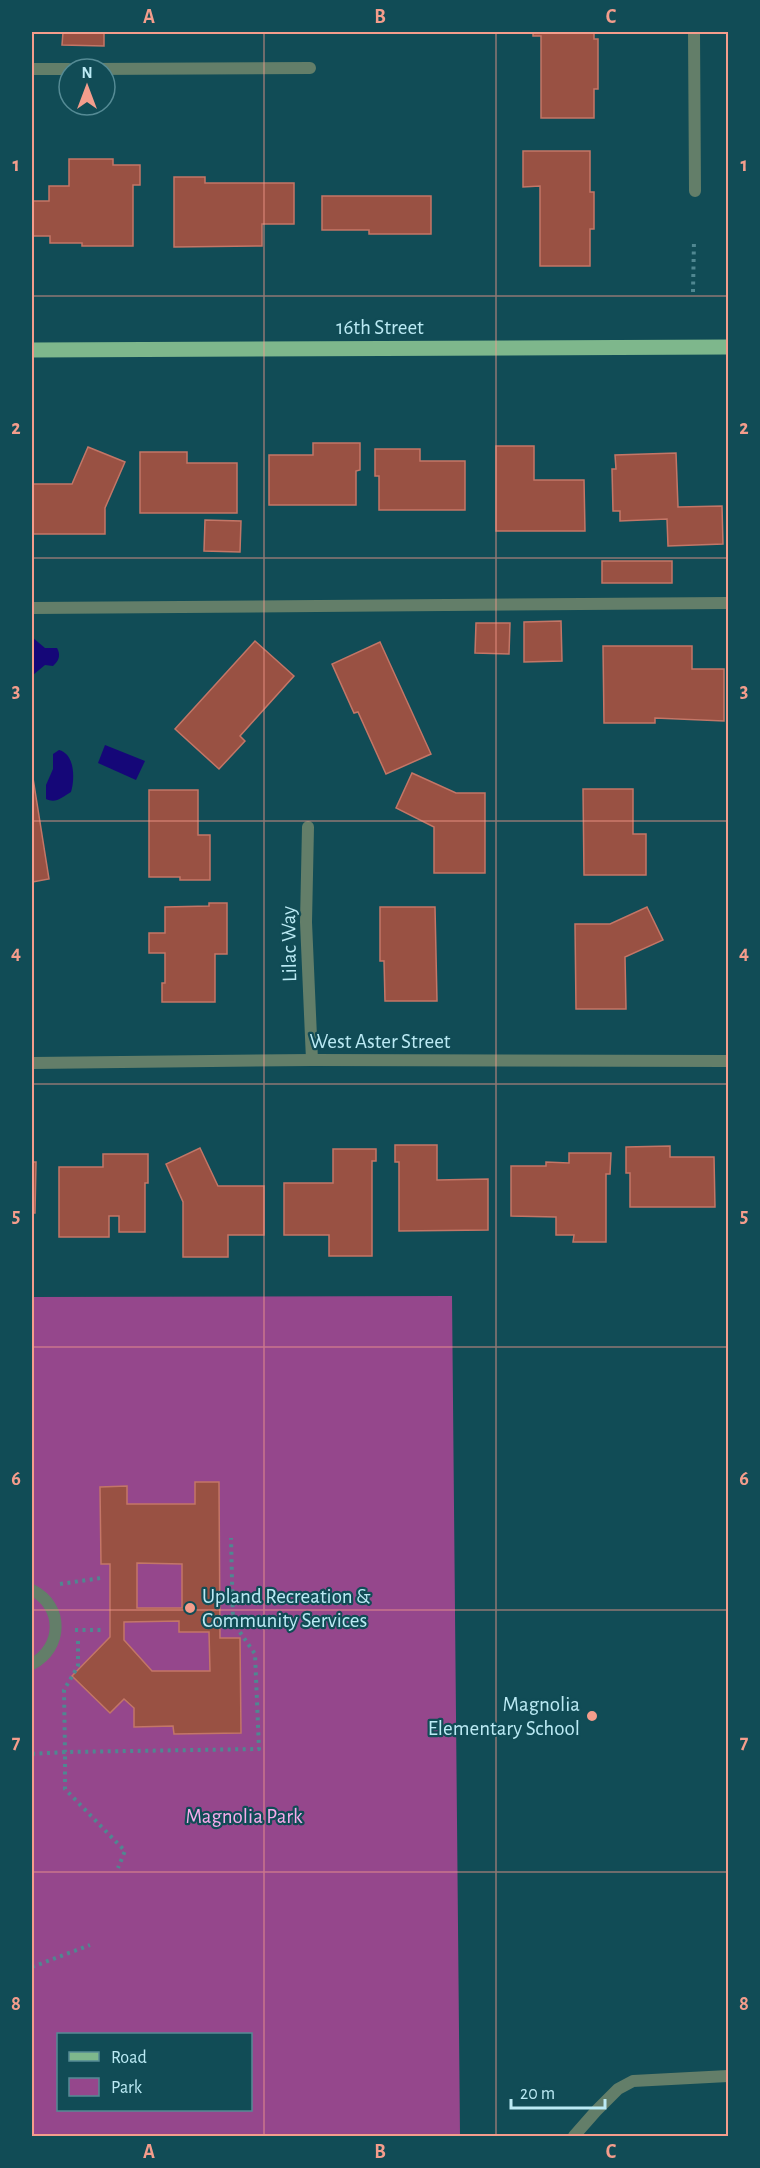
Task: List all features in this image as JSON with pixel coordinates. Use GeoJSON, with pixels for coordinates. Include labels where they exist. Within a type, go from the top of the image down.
{"type":"FeatureCollection","features":[{"type":"Feature","properties":{"kind":"main road","name":"16th Street"},"geometry":{"type":"LineString","coordinates":[[32,350],[729,347]]}},
{"type":"Feature","properties":{"kind":"street"},"geometry":{"type":"LineString","coordinates":[[694,32],[695,191]]}},
{"type":"Feature","properties":{"kind":"street"},"geometry":{"type":"LineString","coordinates":[[117,69],[310,68]]}},
{"type":"Feature","properties":{"kind":"street"},"geometry":{"type":"LineString","coordinates":[[32,69],[57,69]]}},
{"type":"Feature","properties":{"kind":"street"},"geometry":{"type":"LineString","coordinates":[[32,608],[729,603]]}},
{"type":"Feature","properties":{"kind":"street","name":"Lilac Way"},"geometry":{"type":"LineString","coordinates":[[308,827],[306,922],[312,1060]]}},
{"type":"Feature","properties":{"kind":"street","name":"West Aster Street"},"geometry":{"type":"LineString","coordinates":[[32,1063],[312,1060],[729,1061]]}},
{"type":"Feature","properties":{"kind":"street"},"geometry":{"type":"LineString","coordinates":[[32,1590],[48,1603],[54,1615],[56,1627],[54,1640],[48,1652],[32,1664]]}},
{"type":"Feature","properties":{"kind":"street"},"geometry":{"type":"LineString","coordinates":[[574,2136],[618,2089],[633,2081],[729,2076]]}},
{"type":"Feature","properties":{"kind":"path"},"geometry":{"type":"LineString","coordinates":[[693,291],[694,240]]}},
{"type":"Feature","properties":{"kind":"path"},"geometry":{"type":"LineString","coordinates":[[32,1754],[259,1749],[255,1654],[233,1622],[231,1538]]}},
{"type":"Feature","properties":{"kind":"path"},"geometry":{"type":"LineString","coordinates":[[78,1631],[78,1666],[64,1690],[66,1789],[125,1851],[118,1868]]}},
{"type":"Feature","properties":{"kind":"path"},"geometry":{"type":"LineString","coordinates":[[32,1967],[90,1945]]}},
{"type":"Feature","properties":{"kind":"green space","name":"Magnolia Park"},"geometry":{"type":"Polygon","coordinates":[[[452,1296],[460,2136],[32,2136],[32,1297],[452,1296]]]}},
{"type":"Feature","properties":{"kind":"shaded area"},"geometry":{"type":"Polygon","coordinates":[[[32,637],[45,648],[57,648],[59,655],[53,666],[45,665],[33,675],[32,675],[32,637]]]}},
{"type":"Feature","properties":{"kind":"shaded area"},"geometry":{"type":"Polygon","coordinates":[[[105,745],[145,761],[136,780],[98,763],[105,745]]]}},
{"type":"Feature","properties":{"kind":"shaded area"},"geometry":{"type":"Polygon","coordinates":[[[59,750],[68,756],[71,762],[72,787],[71,792],[62,798],[50,800],[46,799],[46,785],[53,769],[53,754],[59,750]]]}},
{"type":"Feature","properties":{"kind":"building"},"geometry":{"type":"Polygon","coordinates":[[[63,32],[104,32],[104,46],[62,45],[63,32]]]}},
{"type":"Feature","properties":{"kind":"building"},"geometry":{"type":"Polygon","coordinates":[[[533,32],[594,32],[594,39],[598,39],[598,89],[594,89],[594,118],[541,118],[541,36],[533,36],[533,32]]]}},
{"type":"Feature","properties":{"kind":"building"},"geometry":{"type":"Polygon","coordinates":[[[523,151],[590,151],[590,192],[594,192],[594,229],[590,229],[590,266],[540,266],[540,186],[523,187],[523,151]]]}},
{"type":"Feature","properties":{"kind":"building"},"geometry":{"type":"Polygon","coordinates":[[[69,159],[113,159],[113,165],[140,165],[140,185],[133,185],[133,246],[82,246],[82,243],[50,243],[50,236],[32,236],[32,201],[49,201],[49,186],[69,186],[69,159]]]}},
{"type":"Feature","properties":{"kind":"building"},"geometry":{"type":"Polygon","coordinates":[[[174,177],[205,177],[205,183],[294,183],[294,224],[262,224],[262,246],[174,247],[174,177]]]}},
{"type":"Feature","properties":{"kind":"building"},"geometry":{"type":"Polygon","coordinates":[[[322,196],[431,196],[431,234],[369,234],[369,230],[322,230],[322,196]]]}},
{"type":"Feature","properties":{"kind":"building"},"geometry":{"type":"Polygon","coordinates":[[[313,443],[360,443],[360,470],[356,471],[356,505],[269,505],[269,455],[313,455],[313,443]]]}},
{"type":"Feature","properties":{"kind":"building"},"geometry":{"type":"Polygon","coordinates":[[[496,446],[534,446],[534,480],[584,480],[585,531],[496,531],[496,446]]]}},
{"type":"Feature","properties":{"kind":"building"},"geometry":{"type":"Polygon","coordinates":[[[88,447],[125,462],[105,508],[105,534],[32,534],[32,484],[72,484],[88,447]]]}},
{"type":"Feature","properties":{"kind":"building"},"geometry":{"type":"Polygon","coordinates":[[[375,449],[420,449],[420,461],[465,461],[465,510],[379,510],[379,476],[375,476],[375,449]]]}},
{"type":"Feature","properties":{"kind":"building"},"geometry":{"type":"Polygon","coordinates":[[[140,452],[187,452],[187,463],[237,463],[237,513],[140,513],[140,452]]]}},
{"type":"Feature","properties":{"kind":"building"},"geometry":{"type":"Polygon","coordinates":[[[676,453],[678,507],[722,506],[723,544],[668,546],[667,519],[620,521],[620,511],[613,511],[612,469],[616,469],[615,455],[676,453]]]}},
{"type":"Feature","properties":{"kind":"building"},"geometry":{"type":"Polygon","coordinates":[[[205,520],[241,521],[240,552],[204,551],[205,520]]]}},
{"type":"Feature","properties":{"kind":"building"},"geometry":{"type":"Polygon","coordinates":[[[602,561],[672,561],[672,583],[602,583],[602,561]]]}},
{"type":"Feature","properties":{"kind":"building"},"geometry":{"type":"Polygon","coordinates":[[[561,621],[562,661],[524,662],[524,622],[561,621]]]}},
{"type":"Feature","properties":{"kind":"building"},"geometry":{"type":"Polygon","coordinates":[[[476,623],[510,623],[509,654],[475,653],[476,623]]]}},
{"type":"Feature","properties":{"kind":"building"},"geometry":{"type":"Polygon","coordinates":[[[255,641],[294,676],[240,736],[245,741],[219,769],[175,729],[255,641]]]}},
{"type":"Feature","properties":{"kind":"building"},"geometry":{"type":"Polygon","coordinates":[[[380,642],[431,754],[386,774],[358,712],[354,713],[332,664],[380,642]]]}},
{"type":"Feature","properties":{"kind":"building"},"geometry":{"type":"Polygon","coordinates":[[[603,646],[692,646],[692,669],[724,669],[724,721],[655,718],[655,723],[604,723],[603,646]]]}},
{"type":"Feature","properties":{"kind":"building"},"geometry":{"type":"Polygon","coordinates":[[[412,773],[456,793],[485,793],[485,873],[434,873],[434,827],[396,808],[412,773]]]}},
{"type":"Feature","properties":{"kind":"building"},"geometry":{"type":"Polygon","coordinates":[[[32,778],[49,879],[32,882],[32,778]]]}},
{"type":"Feature","properties":{"kind":"building"},"geometry":{"type":"Polygon","coordinates":[[[583,789],[633,789],[633,834],[646,834],[646,875],[584,875],[583,789]]]}},
{"type":"Feature","properties":{"kind":"building"},"geometry":{"type":"Polygon","coordinates":[[[149,790],[198,790],[198,835],[210,835],[210,880],[149,877],[149,790]]]}},
{"type":"Feature","properties":{"kind":"building"},"geometry":{"type":"Polygon","coordinates":[[[209,903],[227,903],[227,954],[215,954],[215,1002],[162,1002],[162,983],[165,983],[165,953],[149,953],[149,933],[165,933],[165,907],[209,906],[209,903]]]}},
{"type":"Feature","properties":{"kind":"building"},"geometry":{"type":"Polygon","coordinates":[[[380,907],[435,907],[437,1001],[385,1001],[384,961],[380,961],[380,907]]]}},
{"type":"Feature","properties":{"kind":"building"},"geometry":{"type":"Polygon","coordinates":[[[647,907],[663,940],[625,957],[626,1009],[576,1009],[575,924],[610,924],[647,907]]]}},
{"type":"Feature","properties":{"kind":"building"},"geometry":{"type":"Polygon","coordinates":[[[395,1145],[437,1145],[437,1180],[488,1179],[488,1230],[399,1231],[399,1162],[395,1162],[395,1145]]]}},
{"type":"Feature","properties":{"kind":"building"},"geometry":{"type":"Polygon","coordinates":[[[670,1146],[670,1157],[714,1157],[715,1207],[630,1207],[630,1173],[626,1173],[626,1147],[670,1146]]]}},
{"type":"Feature","properties":{"kind":"building"},"geometry":{"type":"Polygon","coordinates":[[[200,1148],[218,1186],[264,1186],[264,1235],[228,1235],[228,1257],[183,1257],[183,1202],[166,1164],[200,1148]]]}},
{"type":"Feature","properties":{"kind":"building"},"geometry":{"type":"Polygon","coordinates":[[[333,1149],[376,1149],[376,1161],[372,1161],[372,1256],[329,1256],[329,1235],[284,1235],[284,1183],[333,1183],[333,1149]]]}},
{"type":"Feature","properties":{"kind":"building"},"geometry":{"type":"Polygon","coordinates":[[[569,1153],[611,1153],[610,1174],[606,1174],[606,1242],[573,1242],[574,1235],[556,1235],[556,1217],[511,1216],[511,1166],[546,1166],[546,1162],[569,1163],[569,1153]]]}},
{"type":"Feature","properties":{"kind":"building"},"geometry":{"type":"Polygon","coordinates":[[[103,1154],[148,1154],[148,1183],[145,1183],[145,1232],[119,1232],[119,1216],[109,1216],[109,1237],[59,1237],[59,1167],[103,1167],[103,1154]]]}},
{"type":"Feature","properties":{"kind":"building"},"geometry":{"type":"Polygon","coordinates":[[[32,1162],[36,1162],[35,1213],[32,1213],[32,1162]]]}},
{"type":"Feature","properties":{"kind":"building","name":"Upland Recreation & Community Services"},"geometry":{"type":"Polygon","coordinates":[[[195,1482],[219,1482],[220,1638],[240,1638],[241,1733],[174,1734],[173,1726],[134,1727],[134,1708],[124,1699],[110,1713],[72,1676],[110,1637],[110,1564],[101,1564],[100,1487],[127,1486],[127,1504],[195,1504],[195,1482]],[[137,1563],[137,1608],[182,1608],[182,1564],[137,1563]],[[179,1621],[124,1622],[124,1640],[152,1671],[210,1671],[209,1632],[179,1632],[179,1621]]]}},
{"type":"Feature","properties":{"kind":"place","name":"Upland Recreation & Community Services"},"geometry":{"type":"Point","coordinates":[190,1608]}},
{"type":"Feature","properties":{"kind":"place","name":"Magnolia Elementary School"},"geometry":{"type":"Point","coordinates":[592,1716]}}]}
